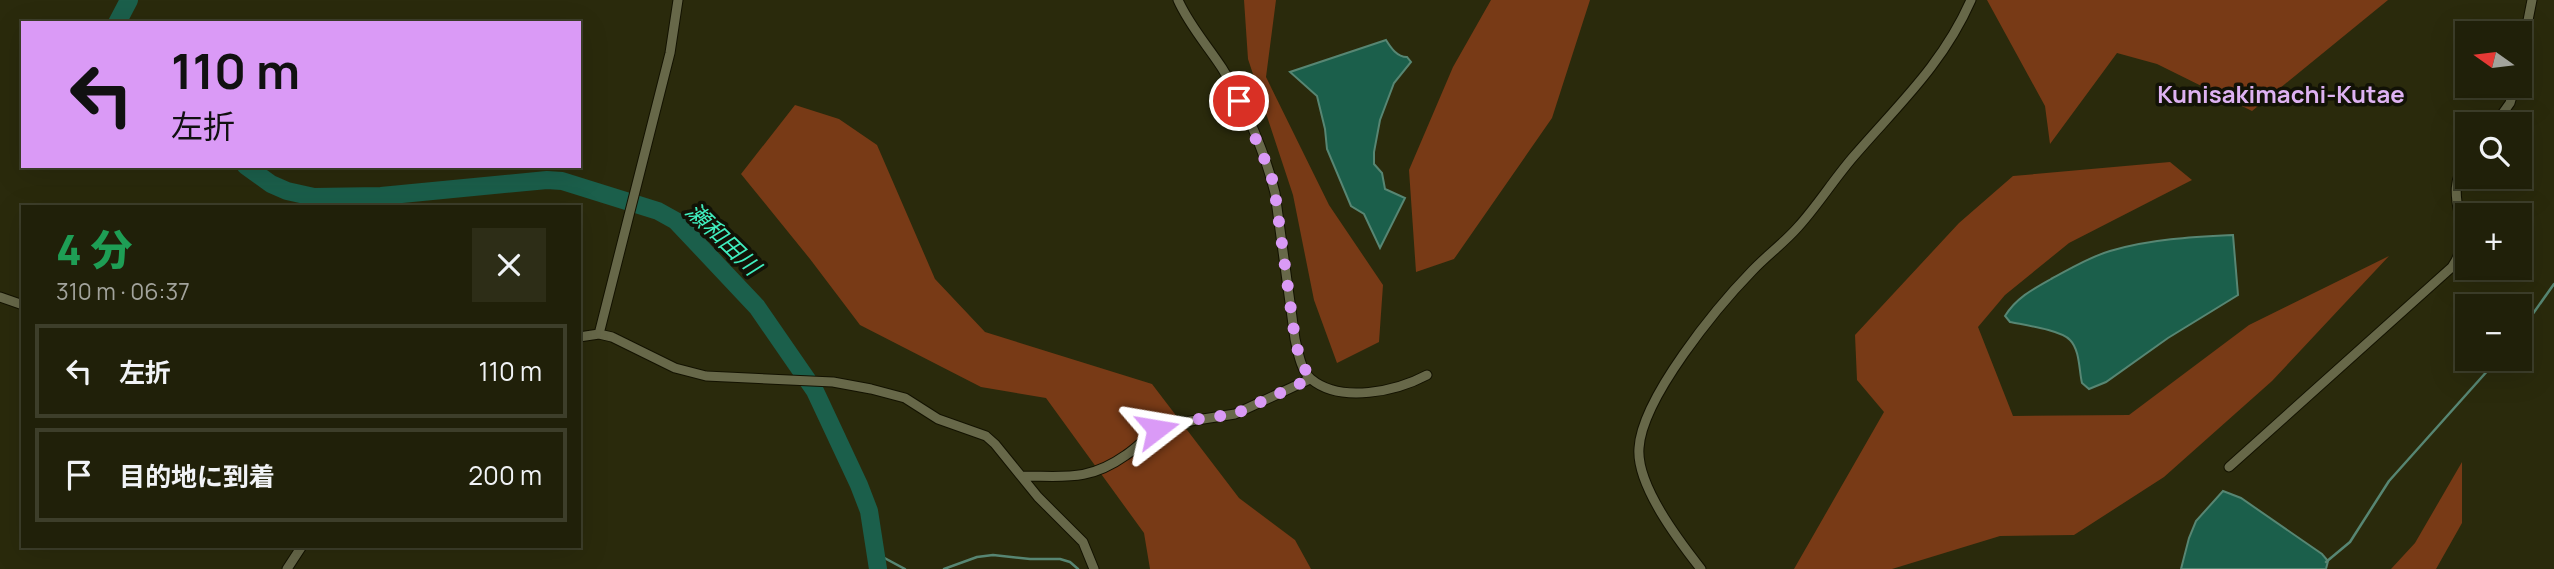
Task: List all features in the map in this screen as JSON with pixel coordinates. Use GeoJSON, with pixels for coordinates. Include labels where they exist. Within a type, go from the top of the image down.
{"type":"FeatureCollection","features":[{"type":"Feature","properties":{"kind":"street"},"geometry":{"type":"LineString","coordinates":[[599,334],[670,53],[678,0]]}},
{"type":"Feature","properties":{"kind":"street"},"geometry":{"type":"LineString","coordinates":[[1178,0],[1189,22],[1233,86],[1271,174],[1295,339],[1300,359],[1310,379],[1334,389],[1360,393],[1409,385],[1427,375]]}},
{"type":"Feature","properties":{"kind":"street"},"geometry":{"type":"LineString","coordinates":[[1701,569],[1654,498],[1643,473],[1639,447],[1649,414],[1679,360],[1705,325],[1738,285],[1798,227],[1842,170],[1938,60],[1970,0]]}},
{"type":"Feature","properties":{"kind":"street"},"geometry":{"type":"LineString","coordinates":[[2528,21],[2532,0]]}},
{"type":"Feature","properties":{"kind":"street"},"geometry":{"type":"LineString","coordinates":[[2229,467],[2452,267],[2459,257],[2463,236],[2455,184]]}},
{"type":"Feature","properties":{"kind":"street"},"geometry":{"type":"LineString","coordinates":[[0,297],[21,304]]}},
{"type":"Feature","properties":{"kind":"street"},"geometry":{"type":"LineString","coordinates":[[581,337],[599,334],[625,342],[675,368],[696,374],[728,378],[833,382],[897,395],[943,421],[986,436],[1038,497],[1083,542],[1094,569]]}},
{"type":"Feature","properties":{"kind":"street"},"geometry":{"type":"LineString","coordinates":[[1021,476],[1090,475],[1115,463],[1165,425],[1235,414],[1310,379]]}},
{"type":"Feature","properties":{"kind":"street"},"geometry":{"type":"LineString","coordinates":[[287,569],[301,548]]}},
{"type":"Feature","properties":{"kind":"shaded area"},"geometry":{"type":"Polygon","coordinates":[[[1244,0],[1276,0],[1266,77],[1329,205],[1383,285],[1379,342],[1337,363],[1314,300],[1293,195],[1248,59],[1244,0]]]}},
{"type":"Feature","properties":{"kind":"shaded area"},"geometry":{"type":"Polygon","coordinates":[[[1491,0],[1590,0],[1552,118],[1454,259],[1416,272],[1409,170],[1453,67],[1491,0]]]}},
{"type":"Feature","properties":{"kind":"shaded area"},"geometry":{"type":"Polygon","coordinates":[[[1987,0],[2388,0],[2252,111],[2157,64],[2117,53],[2050,144],[2045,106],[1987,0]]]}},
{"type":"Feature","properties":{"kind":"shaded area"},"geometry":{"type":"Polygon","coordinates":[[[1386,40],[1395,51],[1411,62],[1394,83],[1380,120],[1374,152],[1374,164],[1382,173],[1385,189],[1405,198],[1380,248],[1364,214],[1351,206],[1327,149],[1317,96],[1290,72],[1386,40]]]}},
{"type":"Feature","properties":{"kind":"shaded area"},"geometry":{"type":"Polygon","coordinates":[[[795,105],[839,119],[877,145],[935,279],[985,332],[1152,384],[1239,498],[1295,540],[1311,569],[1150,569],[1144,533],[1046,398],[981,387],[860,325],[741,174],[795,105]]]}},
{"type":"Feature","properties":{"kind":"shaded area"},"geometry":{"type":"Polygon","coordinates":[[[2170,162],[2192,180],[2069,243],[2005,295],[1978,327],[2013,416],[2129,415],[2249,325],[2389,256],[2272,381],[2164,477],[2074,535],[2000,536],[1892,569],[1794,569],[1884,412],[1857,380],[1855,335],[1959,223],[2013,176],[2170,162]]]}},
{"type":"Feature","properties":{"kind":"shaded area"},"geometry":{"type":"Polygon","coordinates":[[[2233,235],[2238,295],[2168,338],[2106,382],[2089,389],[2082,383],[2077,355],[2070,340],[2051,331],[2010,322],[2005,316],[2014,304],[2031,290],[2102,254],[2156,241],[2233,235]]]}},
{"type":"Feature","properties":{"kind":"shaded area"},"geometry":{"type":"Polygon","coordinates":[[[2462,462],[2462,523],[2436,569],[2391,569],[2415,543],[2462,462]]]}},
{"type":"Feature","properties":{"kind":"shaded area"},"geometry":{"type":"Polygon","coordinates":[[[2223,491],[2241,498],[2322,554],[2328,561],[2326,569],[2181,569],[2196,521],[2223,491]]]}},
{"type":"Feature","properties":{"kind":"waterway","name":"瀬和田川"},"geometry":{"type":"LineString","coordinates":[[118,21],[129,0]]}},
{"type":"Feature","properties":{"kind":"waterway","name":"瀬和田川"},"geometry":{"type":"LineString","coordinates":[[249,168],[271,184],[314,197],[381,196],[547,180],[562,181],[658,211],[676,221],[757,307],[815,391],[869,511],[878,569]]}},
{"type":"Feature","properties":{"kind":"waterway"},"geometry":{"type":"LineString","coordinates":[[2532,315],[2554,284]]}},
{"type":"Feature","properties":{"kind":"waterway"},"geometry":{"type":"LineString","coordinates":[[2326,562],[2350,542],[2389,481],[2487,371]]}},
{"type":"Feature","properties":{"kind":"waterway"},"geometry":{"type":"LineString","coordinates":[[877,554],[905,569]]}},
{"type":"Feature","properties":{"kind":"waterway"},"geometry":{"type":"LineString","coordinates":[[944,569],[977,557],[993,555],[1060,559],[1070,562],[1078,569]]}},
{"type":"Feature","properties":{"kind":"district","name":"Kunisakimachi-Kutae"},"geometry":{"type":"Point","coordinates":[2281,95]}},
{"type":"Feature","properties":{"kind":"route"},"geometry":{"type":"LineString","coordinates":[[1157,429],[1177,422],[1235,414],[1310,379],[1304,370],[1295,339],[1271,174],[1239,101]]}}]}
